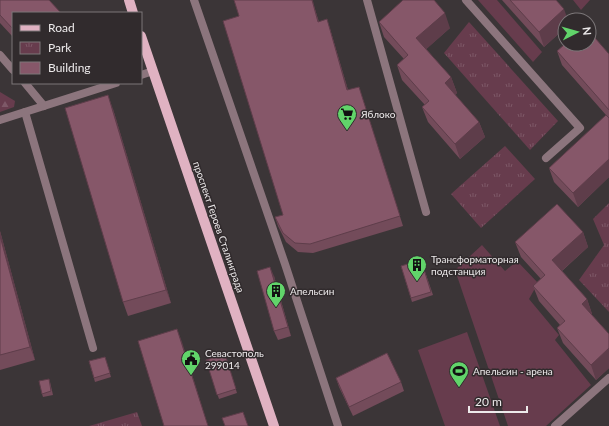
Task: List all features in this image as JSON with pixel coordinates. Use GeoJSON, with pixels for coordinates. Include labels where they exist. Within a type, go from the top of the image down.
{"type":"FeatureCollection","features":[{"type":"Feature","properties":{"kind":"main road"},"geometry":{"type":"LineString","coordinates":[[129,0],[133,12]]}},
{"type":"Feature","properties":{"kind":"main road","name":"проспект Героев Сталинграда"},"geometry":{"type":"LineString","coordinates":[[142,39],[274,426]]}},
{"type":"Feature","properties":{"kind":"street"},"geometry":{"type":"LineString","coordinates":[[194,0],[285,264],[338,426]]}},
{"type":"Feature","properties":{"kind":"street"},"geometry":{"type":"LineString","coordinates":[[368,0],[426,212]]}},
{"type":"Feature","properties":{"kind":"street"},"geometry":{"type":"LineString","coordinates":[[466,0],[580,128],[546,158]]}},
{"type":"Feature","properties":{"kind":"street"},"geometry":{"type":"LineString","coordinates":[[0,55],[12,69]]}},
{"type":"Feature","properties":{"kind":"street"},"geometry":{"type":"LineString","coordinates":[[142,75],[153,71]]}},
{"type":"Feature","properties":{"kind":"street"},"geometry":{"type":"LineString","coordinates":[[25,84],[44,106]]}},
{"type":"Feature","properties":{"kind":"street"},"geometry":{"type":"LineString","coordinates":[[0,120],[113,84]]}},
{"type":"Feature","properties":{"kind":"street"},"geometry":{"type":"LineString","coordinates":[[25,112],[93,348]]}},
{"type":"Feature","properties":{"kind":"street"},"geometry":{"type":"LineString","coordinates":[[555,426],[609,378]]}},
{"type":"Feature","properties":{"kind":"green space"},"geometry":{"type":"Polygon","coordinates":[[[478,0],[497,0],[542,52],[533,62],[478,0]]]}},
{"type":"Feature","properties":{"kind":"green space"},"geometry":{"type":"Polygon","coordinates":[[[573,0],[590,0],[581,10],[573,0]]]}},
{"type":"Feature","properties":{"kind":"green space"},"geometry":{"type":"Polygon","coordinates":[[[469,22],[558,121],[530,150],[444,53],[469,22]]]}},
{"type":"Feature","properties":{"kind":"green space"},"geometry":{"type":"Polygon","coordinates":[[[0,92],[15,101],[14,107],[0,112],[0,92]]]}},
{"type":"Feature","properties":{"kind":"green space"},"geometry":{"type":"Polygon","coordinates":[[[505,146],[535,179],[481,228],[451,194],[505,146]]]}},
{"type":"Feature","properties":{"kind":"green space"},"geometry":{"type":"Polygon","coordinates":[[[609,203],[609,312],[579,280],[604,245],[593,219],[609,203]]]}},
{"type":"Feature","properties":{"kind":"green space"},"geometry":{"type":"Polygon","coordinates":[[[482,245],[505,271],[517,261],[538,283],[529,299],[559,335],[555,340],[591,385],[546,426],[508,426],[455,270],[482,245]]]}},
{"type":"Feature","properties":{"kind":"green space","name":"Апельсин - арена"},"geometry":{"type":"Polygon","coordinates":[[[467,332],[500,426],[445,426],[418,350],[467,332]]]}},
{"type":"Feature","properties":{"kind":"green space"},"geometry":{"type":"Polygon","coordinates":[[[137,412],[142,426],[89,426],[137,412]]]}},
{"type":"Feature","properties":{"kind":"building"},"geometry":{"type":"Polygon","coordinates":[[[0,0],[49,0],[60,12],[12,12],[12,28],[0,15],[0,0]]]}},
{"type":"Feature","properties":{"kind":"building"},"geometry":{"type":"Polygon","coordinates":[[[234,0],[312,0],[318,22],[327,19],[347,90],[359,87],[400,216],[310,244],[295,243],[283,233],[275,217],[283,215],[223,21],[239,16],[234,0]]]}},
{"type":"Feature","properties":{"kind":"building"},"geometry":{"type":"Polygon","coordinates":[[[403,0],[434,0],[445,13],[416,38],[451,77],[445,83],[479,122],[455,144],[422,107],[429,101],[397,65],[408,55],[379,22],[403,0]]]}},
{"type":"Feature","properties":{"kind":"building"},"geometry":{"type":"Polygon","coordinates":[[[510,0],[556,0],[564,9],[561,12],[557,12],[557,15],[539,32],[510,0]]]}},
{"type":"Feature","properties":{"kind":"building"},"geometry":{"type":"Polygon","coordinates":[[[597,40],[609,54],[609,110],[558,52],[597,52],[597,40]]]}},
{"type":"Feature","properties":{"kind":"building"},"geometry":{"type":"Polygon","coordinates":[[[108,95],[166,290],[123,302],[65,108],[108,95]]]}},
{"type":"Feature","properties":{"kind":"building"},"geometry":{"type":"Polygon","coordinates":[[[606,115],[609,118],[609,159],[573,193],[549,168],[606,115]]]}},
{"type":"Feature","properties":{"kind":"building"},"geometry":{"type":"Polygon","coordinates":[[[557,204],[583,232],[552,260],[587,299],[582,304],[609,334],[609,348],[591,365],[557,328],[565,321],[533,286],[545,275],[515,242],[557,204]]]}},
{"type":"Feature","properties":{"kind":"building"},"geometry":{"type":"Polygon","coordinates":[[[0,236],[30,347],[0,355],[0,236]]]}},
{"type":"Feature","properties":{"kind":"building","name":"Трансформаторная подстанция"},"geometry":{"type":"Polygon","coordinates":[[[421,260],[431,292],[411,298],[401,266],[421,260]]]}},
{"type":"Feature","properties":{"kind":"building","name":"Апельсин"},"geometry":{"type":"Polygon","coordinates":[[[270,267],[288,327],[274,331],[257,271],[270,267]]]}},
{"type":"Feature","properties":{"kind":"building"},"geometry":{"type":"Polygon","coordinates":[[[177,329],[208,426],[164,426],[138,341],[177,329]]]}},
{"type":"Feature","properties":{"kind":"building"},"geometry":{"type":"Polygon","coordinates":[[[387,353],[401,382],[349,407],[336,378],[387,353]]]}},
{"type":"Feature","properties":{"kind":"building"},"geometry":{"type":"Polygon","coordinates":[[[225,354],[236,389],[217,395],[206,360],[225,354]]]}},
{"type":"Feature","properties":{"kind":"building"},"geometry":{"type":"Polygon","coordinates":[[[105,357],[110,373],[94,378],[89,361],[105,357]]]}},
{"type":"Feature","properties":{"kind":"building"},"geometry":{"type":"Polygon","coordinates":[[[49,379],[51,391],[42,394],[39,381],[49,379]]]}},
{"type":"Feature","properties":{"kind":"building"},"geometry":{"type":"Polygon","coordinates":[[[243,412],[248,426],[225,426],[222,418],[243,412]]]}},
{"type":"Feature","properties":{"kind":"place","name":"Яблоко"},"geometry":{"type":"Point","coordinates":[347,131]}},
{"type":"Feature","properties":{"kind":"place","name":"Трансформаторная подстанция"},"geometry":{"type":"Point","coordinates":[417,282]}},
{"type":"Feature","properties":{"kind":"place","name":"Апельсин"},"geometry":{"type":"Point","coordinates":[276,308]}},
{"type":"Feature","properties":{"kind":"place","name":"Севастополь 299014"},"geometry":{"type":"Point","coordinates":[191,376]}},
{"type":"Feature","properties":{"kind":"place","name":"Апельсин - арена"},"geometry":{"type":"Point","coordinates":[459,388]}}]}
